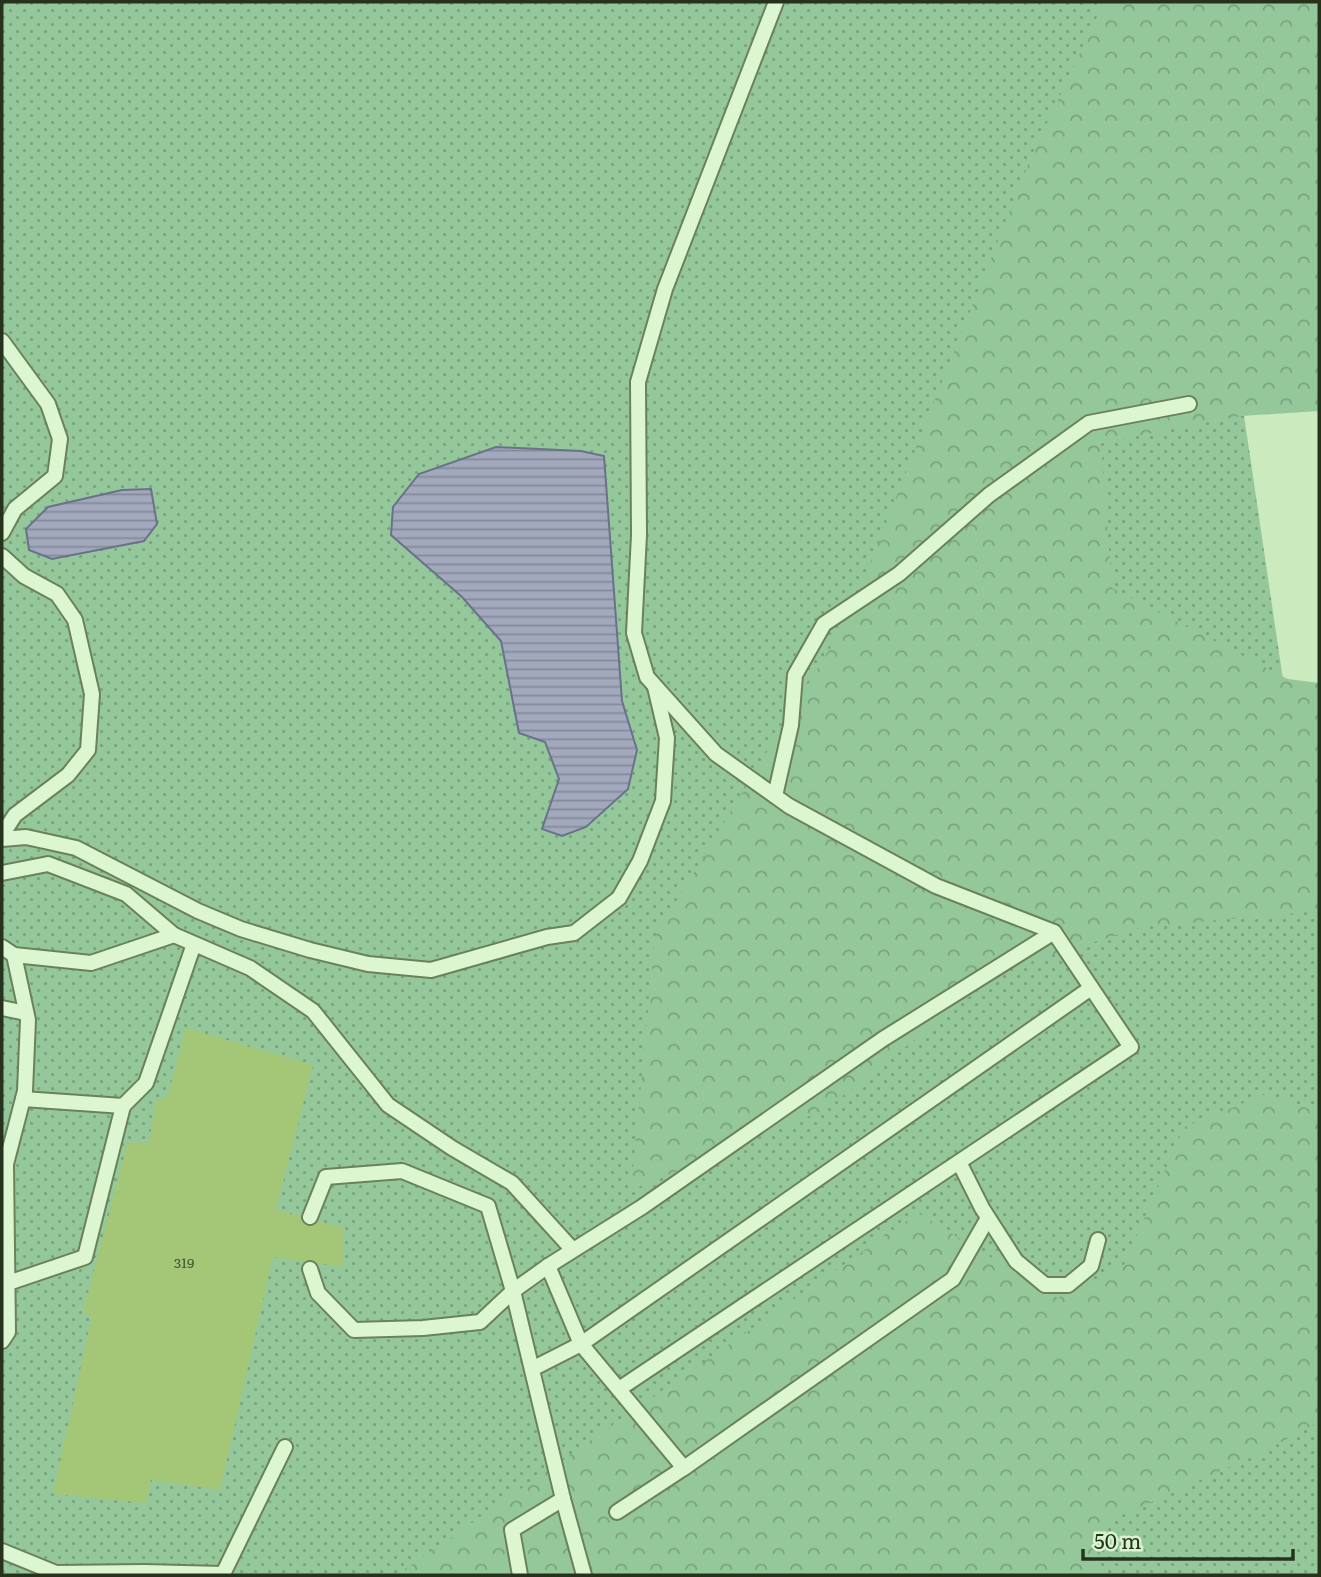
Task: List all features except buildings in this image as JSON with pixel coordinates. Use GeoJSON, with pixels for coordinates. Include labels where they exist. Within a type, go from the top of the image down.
{"type":"FeatureCollection","features":[{"type":"Feature","properties":{"kind":"lane"},"geometry":{"type":"LineString","coordinates":[[619,1389],[1131,1047],[1054,932],[936,886],[789,806],[716,754],[647,677],[634,633],[639,535],[638,382],[665,289],[776,2]]}},
{"type":"Feature","properties":{"kind":"lane"},"geometry":{"type":"LineString","coordinates":[[2,341],[48,404],[60,439],[55,476],[15,509],[2,533]]}},
{"type":"Feature","properties":{"kind":"lane"},"geometry":{"type":"LineString","coordinates":[[775,796],[791,725],[795,675],[824,624],[898,574],[989,495],[1089,423],[1189,404]]}},
{"type":"Feature","properties":{"kind":"lane"},"geometry":{"type":"LineString","coordinates":[[2,556],[24,576],[57,594],[75,620],[92,694],[88,750],[68,775],[15,815],[2,837]]}},
{"type":"Feature","properties":{"kind":"lane"},"geometry":{"type":"LineString","coordinates":[[2,837],[26,836],[76,848],[198,911],[241,929],[368,964],[431,970],[547,937],[574,933],[619,898],[640,861],[663,801],[667,738],[655,686]]}},
{"type":"Feature","properties":{"kind":"lane"},"geometry":{"type":"LineString","coordinates":[[2,873],[48,863],[126,894],[174,935],[250,968],[313,1011],[388,1105],[452,1148],[512,1183],[572,1249]]}},
{"type":"Feature","properties":{"kind":"lane"},"geometry":{"type":"LineString","coordinates":[[310,1269],[317,1293],[354,1329],[423,1328],[480,1322],[513,1291],[572,1249],[642,1207],[883,1039],[1054,932]]}},
{"type":"Feature","properties":{"kind":"lane"},"geometry":{"type":"LineString","coordinates":[[2,1341],[8,1332],[6,1164],[25,1091],[28,1020],[8,951],[91,963],[174,935]]}},
{"type":"Feature","properties":{"kind":"lane"},"geometry":{"type":"LineString","coordinates":[[8,1283],[85,1257],[123,1105],[146,1083],[194,944]]}},
{"type":"Feature","properties":{"kind":"lane"},"geometry":{"type":"LineString","coordinates":[[532,1369],[580,1344],[1091,988]]}},
{"type":"Feature","properties":{"kind":"lane"},"geometry":{"type":"LineString","coordinates":[[2,1008],[26,1013]]}},
{"type":"Feature","properties":{"kind":"lane"},"geometry":{"type":"LineString","coordinates":[[23,1099],[123,1105]]}},
{"type":"Feature","properties":{"kind":"lane"},"geometry":{"type":"LineString","coordinates":[[959,1162],[988,1218],[1016,1261],[1045,1286],[1068,1285],[1091,1266],[1098,1240]]}},
{"type":"Feature","properties":{"kind":"lane"},"geometry":{"type":"LineString","coordinates":[[310,1217],[326,1177],[402,1171],[488,1206],[513,1291],[584,1575]]}},
{"type":"Feature","properties":{"kind":"lane"},"geometry":{"type":"LineString","coordinates":[[617,1512],[953,1279],[988,1218]]}},
{"type":"Feature","properties":{"kind":"lane"},"geometry":{"type":"LineString","coordinates":[[548,1266],[580,1344],[684,1468]]}},
{"type":"Feature","properties":{"kind":"lane"},"geometry":{"type":"LineString","coordinates":[[2,1551],[56,1573],[223,1575],[285,1447]]}},
{"type":"Feature","properties":{"kind":"lane"},"geometry":{"type":"LineString","coordinates":[[520,1575],[512,1530],[563,1499]]}},
{"type":"Feature","properties":{"kind":"green space"},"geometry":{"type":"Polygon","coordinates":[[[2,2],[1183,2],[1294,754],[1319,776],[1317,1575],[2,1575],[2,2]]]}},
{"type":"Feature","properties":{"kind":"green space"},"geometry":{"type":"Polygon","coordinates":[[[1104,2],[1319,2],[1319,411],[1241,416],[1101,443],[1112,588],[1288,679],[1319,683],[1319,911],[1143,927],[1004,970],[826,1109],[631,1190],[655,936],[849,617],[1031,157],[1104,2]]]}},
{"type":"Feature","properties":{"kind":"green space"},"geometry":{"type":"Polygon","coordinates":[[[1266,1094],[1319,1112],[1319,1422],[1258,1454],[1109,1521],[1097,1575],[405,1575],[404,1570],[918,1213],[1058,1298],[1124,1265],[1184,1127],[1266,1094]]]}},
{"type":"Feature","properties":{"kind":"water"},"geometry":{"type":"Polygon","coordinates":[[[496,447],[581,451],[604,456],[622,701],[637,750],[628,789],[586,827],[562,836],[542,829],[559,779],[545,742],[519,733],[501,641],[462,597],[391,535],[393,507],[419,474],[496,447]]]}},
{"type":"Feature","properties":{"kind":"water"},"geometry":{"type":"Polygon","coordinates":[[[151,489],[157,524],[144,541],[52,559],[29,550],[26,529],[48,507],[122,490],[151,489]]]}}]}
